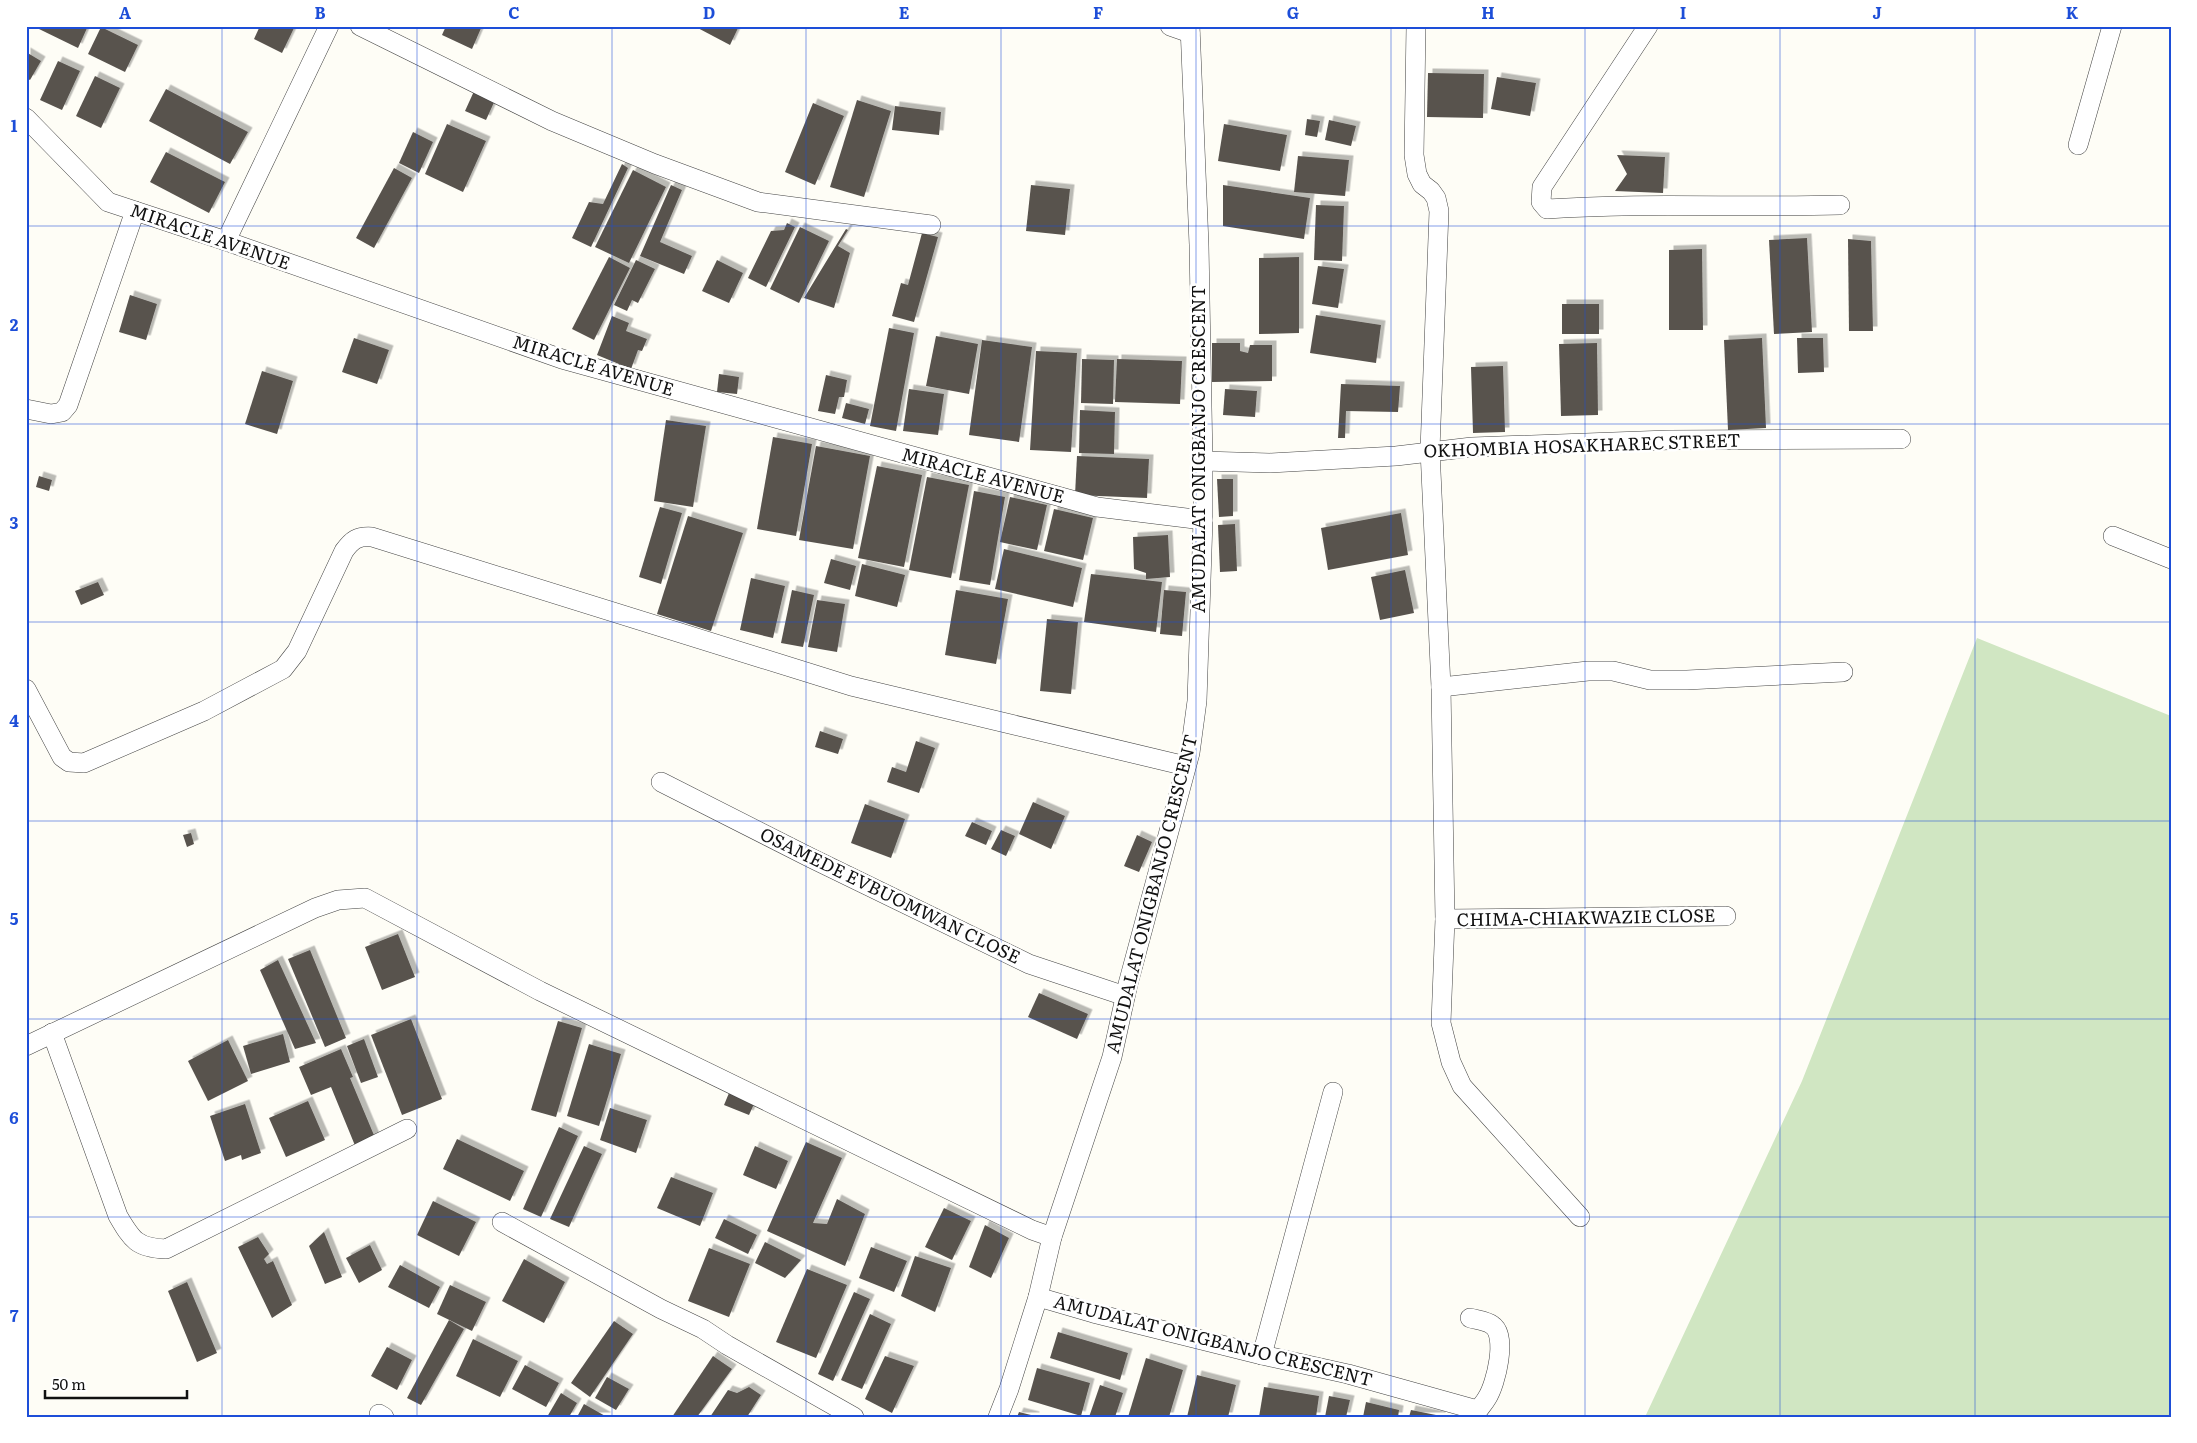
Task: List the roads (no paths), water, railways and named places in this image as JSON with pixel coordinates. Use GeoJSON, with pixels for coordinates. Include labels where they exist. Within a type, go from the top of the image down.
{"type":"FeatureCollection","features":[{"type":"Feature","properties":{"kind":"street"},"geometry":{"type":"LineString","coordinates":[[226,240],[329,26]]}},
{"type":"Feature","properties":{"kind":"street"},"geometry":{"type":"LineString","coordinates":[[360,26],[552,121],[655,164],[758,202],[931,225]]}},
{"type":"Feature","properties":{"kind":"street"},"geometry":{"type":"LineString","coordinates":[[1170,26],[1190,30]]}},
{"type":"Feature","properties":{"kind":"street"},"geometry":{"type":"LineString","coordinates":[[1416,26],[1414,155],[1417,174],[1422,184],[1432,191],[1436,198],[1439,212],[1430,450],[1441,687],[1445,919],[1441,1024],[1451,1062],[1462,1086],[1580,1217]]}},
{"type":"Feature","properties":{"kind":"street"},"geometry":{"type":"LineString","coordinates":[[1648,26],[1542,187],[1541,202],[1547,209],[1602,205],[1763,207],[1840,205]]}},
{"type":"Feature","properties":{"kind":"street"},"geometry":{"type":"LineString","coordinates":[[2078,145],[2112,26]]}},
{"type":"Feature","properties":{"kind":"street","name":"AMUDALAT ONIGBANJO CRESCENT"},"geometry":{"type":"LineString","coordinates":[[1190,30],[1198,245],[1203,461],[1197,700],[1186,766],[1112,1057],[1052,1237],[1038,1297],[1093,1313],[1262,1355],[1348,1374],[1476,1413]]}},
{"type":"Feature","properties":{"kind":"street","name":"MIRACLE AVENUE"},"geometry":{"type":"LineString","coordinates":[[26,118],[108,202],[226,240],[427,312],[580,364],[1097,507],[1203,520]]}},
{"type":"Feature","properties":{"kind":"street"},"geometry":{"type":"LineString","coordinates":[[26,409],[51,414],[62,412],[68,405],[135,211]]}},
{"type":"Feature","properties":{"kind":"street","name":"OKHOMBIA HOSAKHAREC STREET"},"geometry":{"type":"LineString","coordinates":[[1203,461],[1270,463],[1396,456],[1430,450],[1472,446],[1668,440],[1901,440]]}},
{"type":"Feature","properties":{"kind":"street"},"geometry":{"type":"LineString","coordinates":[[26,689],[62,757],[75,764],[84,763],[204,711],[283,668],[297,651],[344,551],[352,540],[361,536],[372,537],[851,686],[1186,766]]}},
{"type":"Feature","properties":{"kind":"street"},"geometry":{"type":"LineString","coordinates":[[2113,536],[2171,559]]}},
{"type":"Feature","properties":{"kind":"street"},"geometry":{"type":"LineString","coordinates":[[1441,687],[1588,671],[1613,671],[1650,680],[1687,680],[1844,672]]}},
{"type":"Feature","properties":{"kind":"street","name":"OSAMEDE EVBUOMWAN CLOSE"},"geometry":{"type":"LineString","coordinates":[[661,782],[811,858],[1029,964],[1126,996]]}},
{"type":"Feature","properties":{"kind":"street"},"geometry":{"type":"LineString","coordinates":[[26,1046],[315,908],[338,900],[366,898],[540,991],[1023,1226],[1052,1237]]}},
{"type":"Feature","properties":{"kind":"street","name":"CHIMA-CHIAKWAZIE CLOSE"},"geometry":{"type":"LineString","coordinates":[[1445,919],[1726,916]]}},
{"type":"Feature","properties":{"kind":"street"},"geometry":{"type":"LineString","coordinates":[[52,1034],[118,1216],[132,1239],[152,1248],[166,1249],[407,1129]]}},
{"type":"Feature","properties":{"kind":"street"},"geometry":{"type":"LineString","coordinates":[[1262,1355],[1333,1092]]}},
{"type":"Feature","properties":{"kind":"street"},"geometry":{"type":"LineString","coordinates":[[502,1222],[661,1309],[703,1329],[727,1345],[854,1417]]}},
{"type":"Feature","properties":{"kind":"street"},"geometry":{"type":"LineString","coordinates":[[998,1417],[1009,1389],[1038,1297]]}},
{"type":"Feature","properties":{"kind":"street"},"geometry":{"type":"LineString","coordinates":[[1470,1318],[1492,1324],[1498,1331],[1501,1340],[1496,1375],[1488,1397],[1476,1413]]}}]}
